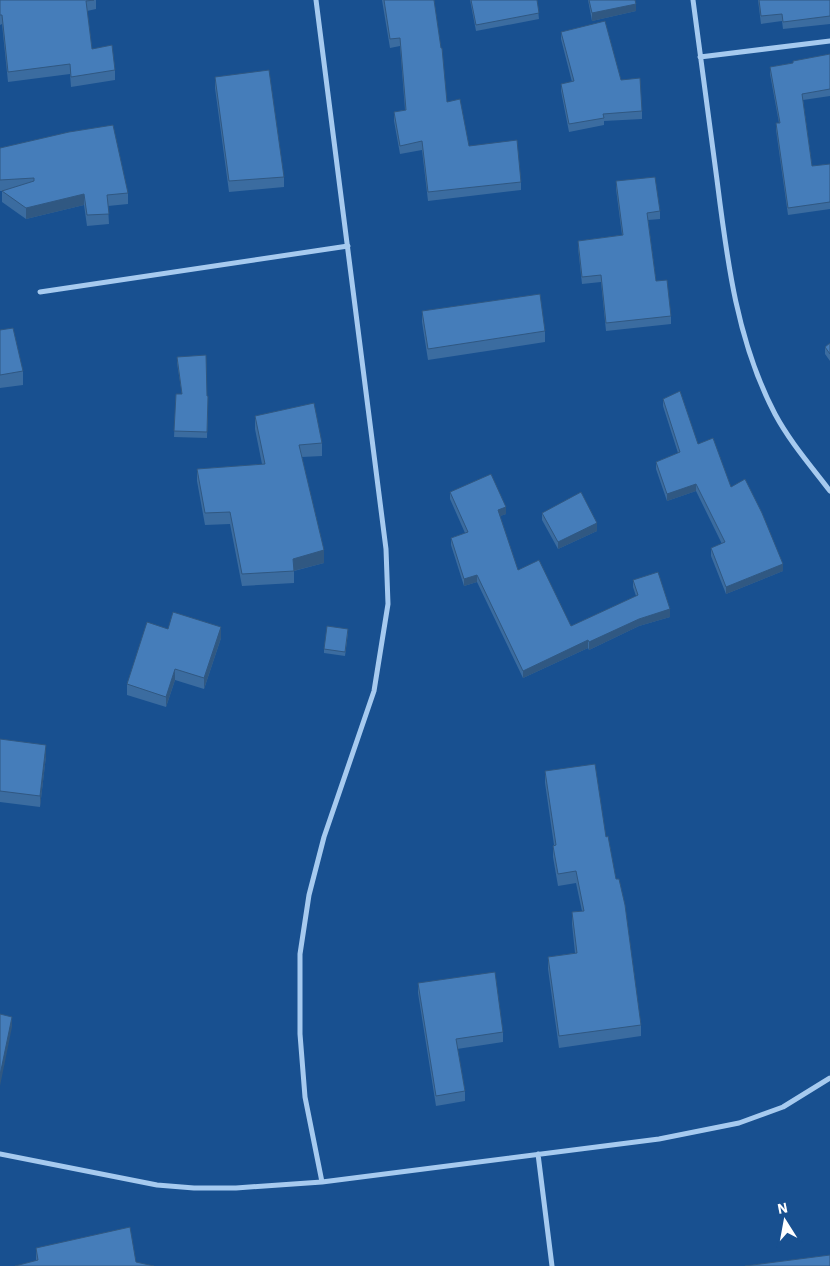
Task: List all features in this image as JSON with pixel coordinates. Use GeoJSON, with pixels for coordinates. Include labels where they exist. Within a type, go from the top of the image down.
{"type":"FeatureCollection","features":[{"type":"Feature","properties":{"kind":"street"},"geometry":{"type":"LineString","coordinates":[[316,0],[386,549],[388,604],[374,691],[324,838],[309,896],[300,954],[300,1034],[305,1097],[322,1182]]}},
{"type":"Feature","properties":{"kind":"street"},"geometry":{"type":"LineString","coordinates":[[693,0],[729,272],[742,326],[762,386],[776,415],[796,446],[830,491]]}},
{"type":"Feature","properties":{"kind":"street"},"geometry":{"type":"LineString","coordinates":[[700,57],[830,41]]}},
{"type":"Feature","properties":{"kind":"street"},"geometry":{"type":"LineString","coordinates":[[40,292],[348,246]]}},
{"type":"Feature","properties":{"kind":"street"},"geometry":{"type":"LineString","coordinates":[[0,1154],[156,1185],[228,1188],[322,1182],[659,1138],[739,1124],[783,1107],[830,1078]]}},
{"type":"Feature","properties":{"kind":"street"},"geometry":{"type":"LineString","coordinates":[[538,1154],[552,1266]]}},
{"type":"Feature","properties":{"kind":"building"},"geometry":{"type":"Polygon","coordinates":[[[0,0],[94,0],[86,1],[92,49],[112,45],[115,70],[71,77],[70,64],[8,72],[2,15],[0,15],[0,0]]]}},
{"type":"Feature","properties":{"kind":"building"},"geometry":{"type":"Polygon","coordinates":[[[384,0],[434,0],[442,48],[447,102],[460,99],[469,146],[517,140],[521,182],[428,192],[422,141],[400,146],[394,112],[406,110],[400,38],[390,39],[384,0]]]}},
{"type":"Feature","properties":{"kind":"building"},"geometry":{"type":"Polygon","coordinates":[[[471,0],[537,0],[539,13],[476,25],[471,0]]]}},
{"type":"Feature","properties":{"kind":"building"},"geometry":{"type":"Polygon","coordinates":[[[589,0],[635,0],[636,4],[592,13],[589,0]]]}},
{"type":"Feature","properties":{"kind":"building"},"geometry":{"type":"Polygon","coordinates":[[[759,0],[830,0],[830,16],[783,22],[782,14],[761,16],[759,0]]]}},
{"type":"Feature","properties":{"kind":"building"},"geometry":{"type":"Polygon","coordinates":[[[605,21],[621,80],[640,78],[642,111],[603,114],[604,118],[569,124],[561,84],[574,81],[561,32],[605,21]]]}},
{"type":"Feature","properties":{"kind":"building"},"geometry":{"type":"Polygon","coordinates":[[[830,54],[830,89],[802,94],[812,166],[830,164],[830,202],[788,208],[776,123],[780,123],[770,67],[830,54]]]}},
{"type":"Feature","properties":{"kind":"building"},"geometry":{"type":"Polygon","coordinates":[[[269,70],[284,177],[229,181],[215,77],[269,70]]]}},
{"type":"Feature","properties":{"kind":"building"},"geometry":{"type":"Polygon","coordinates":[[[113,125],[128,193],[107,195],[109,214],[87,215],[84,194],[26,208],[2,191],[34,181],[34,178],[0,180],[0,148],[69,132],[113,125]]]}},
{"type":"Feature","properties":{"kind":"building"},"geometry":{"type":"Polygon","coordinates":[[[655,177],[660,211],[647,213],[656,281],[667,280],[671,316],[606,323],[601,275],[582,277],[578,241],[623,235],[616,181],[655,177]]]}},
{"type":"Feature","properties":{"kind":"building"},"geometry":{"type":"Polygon","coordinates":[[[540,294],[545,331],[428,349],[422,311],[540,294]]]}},
{"type":"Feature","properties":{"kind":"building"},"geometry":{"type":"Polygon","coordinates":[[[13,328],[23,371],[0,375],[0,330],[13,328]]]}},
{"type":"Feature","properties":{"kind":"building"},"geometry":{"type":"Polygon","coordinates":[[[830,343],[830,354],[825,347],[830,343]]]}},
{"type":"Feature","properties":{"kind":"building"},"geometry":{"type":"Polygon","coordinates":[[[206,355],[207,432],[174,431],[176,394],[182,394],[177,357],[206,355]]]}},
{"type":"Feature","properties":{"kind":"building"},"geometry":{"type":"Polygon","coordinates":[[[680,391],[698,444],[713,438],[731,487],[745,479],[762,513],[783,564],[726,587],[711,548],[725,542],[696,484],[667,494],[656,462],[680,452],[663,399],[680,391]]]}},
{"type":"Feature","properties":{"kind":"building"},"geometry":{"type":"Polygon","coordinates":[[[314,403],[322,443],[299,445],[324,550],[293,559],[294,571],[242,574],[230,512],[205,513],[197,469],[265,464],[255,416],[314,403]]]}},
{"type":"Feature","properties":{"kind":"building"},"geometry":{"type":"Polygon","coordinates":[[[491,474],[506,507],[498,510],[518,570],[539,560],[571,626],[638,595],[633,580],[658,572],[670,609],[639,619],[589,642],[588,640],[523,671],[477,575],[464,579],[451,538],[468,532],[450,492],[491,474]]]}},
{"type":"Feature","properties":{"kind":"building"},"geometry":{"type":"Polygon","coordinates":[[[581,492],[597,523],[558,542],[542,513],[581,492]]]}},
{"type":"Feature","properties":{"kind":"building"},"geometry":{"type":"Polygon","coordinates":[[[173,612],[221,627],[204,678],[175,669],[166,697],[127,684],[147,622],[168,629],[173,612]]]}},
{"type":"Feature","properties":{"kind":"building"},"geometry":{"type":"Polygon","coordinates":[[[327,626],[348,629],[345,652],[324,649],[327,626]]]}},
{"type":"Feature","properties":{"kind":"building"},"geometry":{"type":"Polygon","coordinates":[[[0,739],[46,745],[40,796],[0,791],[0,739]]]}},
{"type":"Feature","properties":{"kind":"building"},"geometry":{"type":"Polygon","coordinates":[[[595,764],[606,837],[608,836],[616,879],[619,879],[625,905],[641,1025],[559,1036],[548,957],[577,953],[572,912],[584,911],[576,871],[558,874],[553,846],[556,845],[545,771],[595,764]]]}},
{"type":"Feature","properties":{"kind":"building"},"geometry":{"type":"Polygon","coordinates":[[[495,972],[503,1032],[456,1039],[465,1091],[436,1096],[418,983],[495,972]]]}},
{"type":"Feature","properties":{"kind":"building"},"geometry":{"type":"Polygon","coordinates":[[[0,1014],[12,1017],[0,1075],[0,1014]]]}},
{"type":"Feature","properties":{"kind":"building"},"geometry":{"type":"Polygon","coordinates":[[[130,1227],[136,1262],[154,1266],[15,1266],[38,1260],[36,1248],[130,1227]]]}},
{"type":"Feature","properties":{"kind":"building"},"geometry":{"type":"Polygon","coordinates":[[[830,1255],[830,1266],[745,1266],[830,1255]]]}}]}
